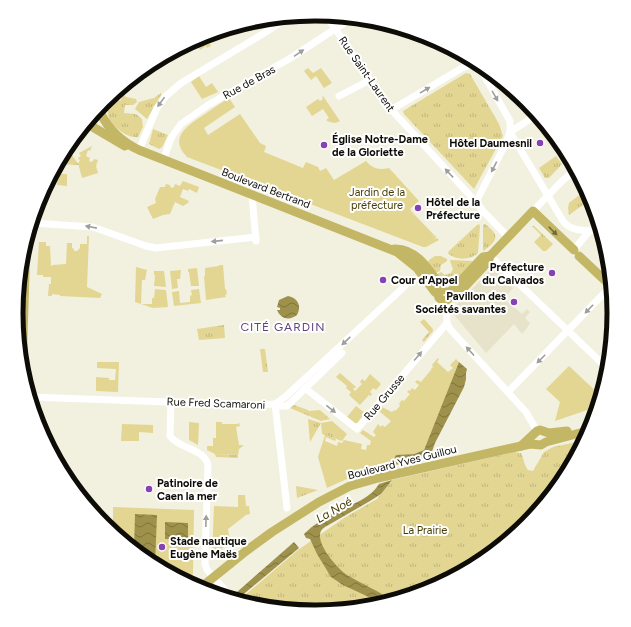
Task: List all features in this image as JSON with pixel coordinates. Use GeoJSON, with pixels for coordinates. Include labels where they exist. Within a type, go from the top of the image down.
{"type":"FeatureCollection","features":[{"type":"Feature","properties":{"kind":"main road","name":"Boulevard Bertrand"},"geometry":{"type":"LineString","coordinates":[[103,114],[105,123],[111,130],[136,149]]}},
{"type":"Feature","properties":{"kind":"main road","name":"Boulevard Bertrand"},"geometry":{"type":"LineString","coordinates":[[91,126],[119,143],[403,256],[414,266],[435,292],[445,295]]}},
{"type":"Feature","properties":{"kind":"main road"},"geometry":{"type":"LineString","coordinates":[[445,295],[457,295],[488,262],[490,256],[533,211],[606,281]]}},
{"type":"Feature","properties":{"kind":"main road"},"geometry":{"type":"LineString","coordinates":[[23,323],[25,289]]}},
{"type":"Feature","properties":{"kind":"main road"},"geometry":{"type":"LineString","coordinates":[[520,446],[540,435],[560,433],[586,425]]}},
{"type":"Feature","properties":{"kind":"main road"},"geometry":{"type":"LineString","coordinates":[[540,435],[583,431]]}},
{"type":"Feature","properties":{"kind":"main road","name":"Boulevard Yves Guillou"},"geometry":{"type":"LineString","coordinates":[[205,584],[272,532],[335,494],[361,483],[499,448],[536,444],[541,445],[540,435]]}},
{"type":"Feature","properties":{"kind":"street","name":"Rue Saint-Laurent"},"geometry":{"type":"LineString","coordinates":[[331,22],[391,110],[508,237]]}},
{"type":"Feature","properties":{"kind":"street","name":"Rue de Bras"},"geometry":{"type":"LineString","coordinates":[[163,161],[171,138],[181,124],[208,105],[261,76],[344,23]]}},
{"type":"Feature","properties":{"kind":"street"},"geometry":{"type":"LineString","coordinates":[[136,149],[157,108],[166,96],[181,83],[279,24]]}},
{"type":"Feature","properties":{"kind":"street"},"geometry":{"type":"LineString","coordinates":[[391,110],[470,65]]}},
{"type":"Feature","properties":{"kind":"street"},"geometry":{"type":"LineString","coordinates":[[476,202],[510,132],[510,121],[482,73]]}},
{"type":"Feature","properties":{"kind":"street"},"geometry":{"type":"LineString","coordinates":[[339,96],[370,80]]}},
{"type":"Feature","properties":{"kind":"street"},"geometry":{"type":"LineString","coordinates":[[510,132],[532,118]]}},
{"type":"Feature","properties":{"kind":"street"},"geometry":{"type":"LineString","coordinates":[[510,132],[556,212],[568,226],[577,230],[596,231]]}},
{"type":"Feature","properties":{"kind":"street"},"geometry":{"type":"LineString","coordinates":[[533,211],[548,197],[560,182],[572,172]]}},
{"type":"Feature","properties":{"kind":"street"},"geometry":{"type":"LineString","coordinates":[[38,223],[93,227],[146,246],[156,248],[256,239],[252,195]]}},
{"type":"Feature","properties":{"kind":"street"},"geometry":{"type":"LineString","coordinates":[[576,253],[590,230]]}},
{"type":"Feature","properties":{"kind":"street"},"geometry":{"type":"LineString","coordinates":[[490,256],[603,364]]}},
{"type":"Feature","properties":{"kind":"street","name":"Rue Fred Scamaroni"},"geometry":{"type":"LineString","coordinates":[[36,397],[252,405],[275,404],[286,397],[405,286]]}},
{"type":"Feature","properties":{"kind":"street"},"geometry":{"type":"LineString","coordinates":[[508,392],[607,292]]}},
{"type":"Feature","properties":{"kind":"street"},"geometry":{"type":"LineString","coordinates":[[445,295],[447,323],[455,334],[526,412],[540,435]]}},
{"type":"Feature","properties":{"kind":"street","name":"Rue Grusse"},"geometry":{"type":"LineString","coordinates":[[305,388],[357,429],[447,323]]}},
{"type":"Feature","properties":{"kind":"street"},"geometry":{"type":"LineString","coordinates":[[287,508],[275,404],[287,406],[342,353]]}},
{"type":"Feature","properties":{"kind":"street"},"geometry":{"type":"LineString","coordinates":[[171,401],[170,436],[176,441],[201,454],[207,460],[208,478],[205,564],[213,577],[226,592]]}},
{"type":"Feature","properties":{"kind":"shaded area"},"geometry":{"type":"Polygon","coordinates":[[[492,268],[513,288],[504,299],[522,314],[527,309],[530,312],[525,318],[530,323],[522,334],[514,324],[486,353],[451,311],[492,268]]]}},
{"type":"Feature","properties":{"kind":"green space"},"geometry":{"type":"Polygon","coordinates":[[[209,41],[211,46],[207,48],[206,46],[200,50],[197,46],[209,41]]]}},
{"type":"Feature","properties":{"kind":"green space"},"geometry":{"type":"Polygon","coordinates":[[[308,68],[313,73],[321,68],[332,83],[324,88],[316,76],[311,80],[304,71],[308,68]]]}},
{"type":"Feature","properties":{"kind":"green space"},"geometry":{"type":"Polygon","coordinates":[[[466,73],[470,74],[499,124],[503,136],[474,189],[404,114],[403,111],[466,73]]]}},
{"type":"Feature","properties":{"kind":"green space"},"geometry":{"type":"Polygon","coordinates":[[[199,76],[206,87],[212,83],[218,92],[202,99],[191,82],[199,76]]]}},
{"type":"Feature","properties":{"kind":"green space"},"geometry":{"type":"Polygon","coordinates":[[[139,80],[127,92],[126,91],[139,80]]]}},
{"type":"Feature","properties":{"kind":"green space"},"geometry":{"type":"Polygon","coordinates":[[[161,93],[147,119],[135,109],[139,102],[154,98],[161,93]]]}},
{"type":"Feature","properties":{"kind":"green space"},"geometry":{"type":"Polygon","coordinates":[[[123,94],[126,97],[136,99],[137,102],[133,105],[125,105],[124,113],[136,114],[142,119],[143,127],[138,137],[130,136],[122,132],[109,119],[108,110],[110,110],[110,106],[117,99],[120,101],[122,98],[120,96],[123,94]]]}},
{"type":"Feature","properties":{"kind":"green space"},"geometry":{"type":"Polygon","coordinates":[[[323,96],[340,121],[337,123],[326,120],[329,118],[323,109],[312,116],[306,107],[318,99],[320,101],[323,99],[323,96]]]}},
{"type":"Feature","properties":{"kind":"green space","name":"Jardin de la préfecture"},"geometry":{"type":"Polygon","coordinates":[[[229,98],[235,107],[204,128],[208,135],[240,114],[260,143],[266,146],[264,152],[303,168],[306,162],[318,167],[320,171],[326,168],[334,180],[366,161],[371,166],[376,168],[389,168],[419,201],[410,209],[412,211],[410,213],[414,213],[412,215],[414,214],[434,235],[432,237],[435,235],[436,237],[434,239],[437,238],[439,240],[426,247],[423,247],[187,157],[181,150],[179,143],[183,132],[193,122],[229,98]]]}},
{"type":"Feature","properties":{"kind":"green space"},"geometry":{"type":"Polygon","coordinates":[[[153,129],[168,135],[162,147],[159,149],[149,144],[153,129]]]}},
{"type":"Feature","properties":{"kind":"green space"},"geometry":{"type":"Polygon","coordinates":[[[92,146],[90,151],[88,150],[86,156],[90,158],[90,162],[94,159],[98,160],[96,166],[98,173],[82,178],[78,163],[80,161],[78,158],[81,156],[79,153],[92,146]]]}},
{"type":"Feature","properties":{"kind":"green space"},"geometry":{"type":"Polygon","coordinates":[[[70,154],[72,155],[79,165],[64,164],[70,154]]]}},
{"type":"Feature","properties":{"kind":"green space"},"geometry":{"type":"Polygon","coordinates":[[[556,156],[562,164],[549,178],[545,178],[539,168],[556,156]]]}},
{"type":"Feature","properties":{"kind":"green space"},"geometry":{"type":"Polygon","coordinates":[[[58,174],[67,174],[67,186],[57,185],[58,174]]]}},
{"type":"Feature","properties":{"kind":"green space"},"geometry":{"type":"Polygon","coordinates":[[[183,181],[199,187],[197,193],[189,189],[188,191],[183,189],[180,197],[189,201],[188,203],[183,206],[175,202],[170,214],[153,219],[147,207],[156,203],[155,199],[160,187],[165,187],[166,184],[170,185],[171,188],[174,187],[175,184],[180,186],[183,181]]]}},
{"type":"Feature","properties":{"kind":"green space"},"geometry":{"type":"Polygon","coordinates":[[[582,193],[586,203],[569,215],[569,203],[582,193]]]}},
{"type":"Feature","properties":{"kind":"green space"},"geometry":{"type":"Polygon","coordinates":[[[479,224],[480,226],[478,253],[463,259],[451,256],[448,253],[449,251],[479,224]]]}},
{"type":"Feature","properties":{"kind":"green space"},"geometry":{"type":"Polygon","coordinates":[[[485,224],[493,231],[495,238],[492,244],[483,251],[483,225],[485,224]]]}},
{"type":"Feature","properties":{"kind":"green space"},"geometry":{"type":"Polygon","coordinates":[[[532,226],[534,226],[553,244],[546,251],[543,251],[534,242],[541,235],[532,226]]]}},
{"type":"Feature","properties":{"kind":"green space"},"geometry":{"type":"Polygon","coordinates":[[[87,236],[89,236],[87,287],[102,294],[100,298],[60,296],[52,294],[52,296],[48,296],[51,277],[37,275],[39,242],[46,242],[46,246],[50,246],[51,266],[66,264],[67,243],[72,243],[72,248],[74,251],[77,251],[80,248],[80,244],[87,244],[87,236]]]}},
{"type":"Feature","properties":{"kind":"green space"},"geometry":{"type":"Polygon","coordinates":[[[435,256],[441,256],[447,259],[447,261],[441,265],[440,271],[435,273],[428,263],[429,260],[435,256]]]}},
{"type":"Feature","properties":{"kind":"green space"},"geometry":{"type":"Polygon","coordinates":[[[451,260],[473,261],[451,285],[446,285],[436,275],[441,272],[445,275],[451,273],[453,269],[451,260]]]}},
{"type":"Feature","properties":{"kind":"green space"},"geometry":{"type":"Polygon","coordinates":[[[223,265],[225,289],[227,294],[225,295],[226,297],[206,300],[204,276],[205,268],[223,265]]]}},
{"type":"Feature","properties":{"kind":"green space"},"geometry":{"type":"Polygon","coordinates":[[[136,267],[147,270],[145,280],[142,280],[141,304],[135,302],[136,267]]]}},
{"type":"Feature","properties":{"kind":"green space"},"geometry":{"type":"Polygon","coordinates":[[[197,268],[199,286],[191,286],[188,269],[197,268]]]}},
{"type":"Feature","properties":{"kind":"green space"},"geometry":{"type":"Polygon","coordinates":[[[181,270],[180,279],[177,279],[178,288],[172,289],[170,271],[181,270]]]}},
{"type":"Feature","properties":{"kind":"green space"},"geometry":{"type":"Polygon","coordinates":[[[154,271],[164,271],[166,287],[154,286],[154,271]]]}},
{"type":"Feature","properties":{"kind":"green space"},"geometry":{"type":"Polygon","coordinates":[[[155,289],[166,290],[168,307],[153,308],[141,304],[152,304],[155,289]]]}},
{"type":"Feature","properties":{"kind":"green space"},"geometry":{"type":"Polygon","coordinates":[[[199,289],[201,303],[174,306],[172,292],[179,291],[180,303],[190,302],[190,296],[192,295],[191,290],[199,289]]]}},
{"type":"Feature","properties":{"kind":"green space"},"geometry":{"type":"Polygon","coordinates":[[[424,319],[433,331],[424,342],[422,340],[429,332],[420,322],[424,319]]]}},
{"type":"Feature","properties":{"kind":"green space"},"geometry":{"type":"Polygon","coordinates":[[[224,325],[225,338],[199,340],[197,329],[224,325]]]}},
{"type":"Feature","properties":{"kind":"green space"},"geometry":{"type":"Polygon","coordinates":[[[260,349],[265,349],[268,372],[263,372],[260,349]]]}},
{"type":"Feature","properties":{"kind":"green space"},"geometry":{"type":"Polygon","coordinates":[[[438,358],[439,359],[437,362],[448,372],[453,368],[450,365],[456,359],[459,362],[424,450],[414,454],[397,455],[391,466],[349,478],[327,488],[318,457],[325,435],[336,439],[335,441],[326,437],[325,441],[337,446],[338,442],[342,443],[344,440],[362,444],[361,449],[366,450],[367,445],[370,445],[371,441],[360,433],[363,430],[374,437],[376,435],[373,432],[378,424],[381,427],[382,425],[385,427],[391,421],[379,411],[382,407],[392,412],[394,410],[395,411],[400,406],[399,404],[402,400],[404,401],[410,394],[407,392],[412,388],[415,390],[419,385],[415,382],[417,380],[421,382],[432,367],[434,368],[432,365],[438,358]]]}},
{"type":"Feature","properties":{"kind":"green space"},"geometry":{"type":"Polygon","coordinates":[[[97,362],[119,362],[118,392],[96,391],[96,377],[115,380],[116,369],[97,368],[97,362]]]}},
{"type":"Feature","properties":{"kind":"green space"},"geometry":{"type":"Polygon","coordinates":[[[569,366],[597,392],[592,408],[555,421],[560,402],[546,389],[569,366]]]}},
{"type":"Feature","properties":{"kind":"green space"},"geometry":{"type":"Polygon","coordinates":[[[340,373],[356,387],[353,389],[355,391],[362,384],[360,382],[362,379],[365,381],[370,374],[381,384],[376,390],[373,388],[370,392],[372,394],[371,396],[369,395],[360,405],[349,395],[351,392],[346,388],[347,386],[336,377],[340,373]]]}},
{"type":"Feature","properties":{"kind":"green space"},"geometry":{"type":"Polygon","coordinates":[[[294,405],[309,411],[320,410],[330,419],[321,421],[290,408],[294,405]]]}},
{"type":"Feature","properties":{"kind":"green space"},"geometry":{"type":"Polygon","coordinates":[[[356,406],[365,413],[357,423],[354,423],[347,417],[356,406]]]}},
{"type":"Feature","properties":{"kind":"green space"},"geometry":{"type":"Polygon","coordinates":[[[308,419],[321,423],[310,442],[308,419]]]}},
{"type":"Feature","properties":{"kind":"green space"},"geometry":{"type":"Polygon","coordinates":[[[332,421],[347,434],[342,441],[322,434],[321,423],[332,421]]]}},
{"type":"Feature","properties":{"kind":"green space"},"geometry":{"type":"Polygon","coordinates":[[[189,422],[199,423],[198,445],[189,440],[189,422]]]}},
{"type":"Feature","properties":{"kind":"green space"},"geometry":{"type":"Polygon","coordinates":[[[216,422],[222,422],[222,424],[239,423],[240,426],[236,427],[239,445],[243,446],[239,449],[238,455],[216,454],[216,422]]]}},
{"type":"Feature","properties":{"kind":"green space"},"geometry":{"type":"Polygon","coordinates":[[[122,424],[153,425],[153,433],[139,432],[139,441],[121,441],[122,424]]]}},
{"type":"Feature","properties":{"kind":"green space"},"geometry":{"type":"Polygon","coordinates":[[[213,438],[216,438],[216,454],[238,455],[238,458],[216,457],[215,454],[207,450],[207,446],[213,446],[213,438]]]}},
{"type":"Feature","properties":{"kind":"green space","name":"La Prairie"},"geometry":{"type":"Polygon","coordinates":[[[579,442],[569,460],[548,492],[522,520],[494,546],[462,567],[445,576],[427,584],[391,596],[335,605],[296,605],[243,597],[298,550],[344,518],[377,499],[392,480],[514,452],[521,453],[528,470],[533,471],[544,452],[553,447],[579,442]]]}},
{"type":"Feature","properties":{"kind":"green space"},"geometry":{"type":"Polygon","coordinates":[[[559,477],[548,492],[522,520],[494,546],[446,575],[525,500],[559,477]]]}},
{"type":"Feature","properties":{"kind":"green space"},"geometry":{"type":"Polygon","coordinates":[[[296,486],[318,490],[297,498],[296,486]]]}},
{"type":"Feature","properties":{"kind":"green space"},"geometry":{"type":"Polygon","coordinates":[[[238,495],[245,495],[246,506],[249,506],[250,514],[246,515],[228,529],[230,542],[212,556],[214,506],[238,507],[238,495]]]}},
{"type":"Feature","properties":{"kind":"green space","name":"Stade nautique Eugène Maës"},"geometry":{"type":"Polygon","coordinates":[[[113,507],[194,510],[193,574],[189,577],[153,557],[137,546],[113,524],[113,507]]]}},
{"type":"Feature","properties":{"kind":"water"},"geometry":{"type":"Polygon","coordinates":[[[288,296],[297,301],[299,306],[297,315],[291,318],[283,317],[277,310],[280,310],[280,308],[277,307],[279,300],[288,296]]]}},
{"type":"Feature","properties":{"kind":"water"},"geometry":{"type":"Polygon","coordinates":[[[459,362],[467,369],[464,387],[435,443],[430,457],[391,466],[396,455],[414,454],[424,450],[459,362]]]}},
{"type":"Feature","properties":{"kind":"water"},"geometry":{"type":"Polygon","coordinates":[[[392,480],[381,494],[325,527],[321,530],[320,534],[320,540],[325,551],[343,572],[387,597],[374,600],[343,585],[331,577],[310,539],[306,538],[304,534],[335,512],[354,504],[371,494],[379,484],[392,480]]]}},
{"type":"Feature","properties":{"kind":"water"},"geometry":{"type":"Polygon","coordinates":[[[135,514],[157,515],[155,558],[134,543],[135,514]]]}},
{"type":"Feature","properties":{"kind":"water"},"geometry":{"type":"Polygon","coordinates":[[[165,522],[188,523],[188,540],[165,539],[165,522]]]}},
{"type":"Feature","properties":{"kind":"water"},"geometry":{"type":"Polygon","coordinates":[[[294,542],[299,548],[241,596],[238,595],[237,592],[294,542]]]}},
{"type":"Feature","properties":{"kind":"place","name":"Hôtel Daumesnil"},"geometry":{"type":"Point","coordinates":[540,143]}},
{"type":"Feature","properties":{"kind":"place","name":"Église Notre-Dame de la Gloriette"},"geometry":{"type":"Point","coordinates":[324,145]}},
{"type":"Feature","properties":{"kind":"place","name":"Hôtel de la Préfecture"},"geometry":{"type":"Point","coordinates":[418,208]}},
{"type":"Feature","properties":{"kind":"place","name":"Préfecture du Calvados"},"geometry":{"type":"Point","coordinates":[552,273]}},
{"type":"Feature","properties":{"kind":"place","name":"Cour d'Appel"},"geometry":{"type":"Point","coordinates":[383,280]}},
{"type":"Feature","properties":{"kind":"place","name":"Pavillon des Sociétés savantes"},"geometry":{"type":"Point","coordinates":[514,302]}},
{"type":"Feature","properties":{"kind":"place","name":"Patinoire de Caen la mer"},"geometry":{"type":"Point","coordinates":[149,489]}},
{"type":"Feature","properties":{"kind":"place","name":"Stade nautique Eugène Maës"},"geometry":{"type":"Point","coordinates":[162,547]}},
{"type":"Feature","properties":{"kind":"district","name":"CITÉ GARDIN"},"geometry":{"type":"Point","coordinates":[283,327]}},
{"type":"Feature","properties":{"kind":"water label","name":"La Noé"},"geometry":{"type":"Point","coordinates":[334,510]}}]}
